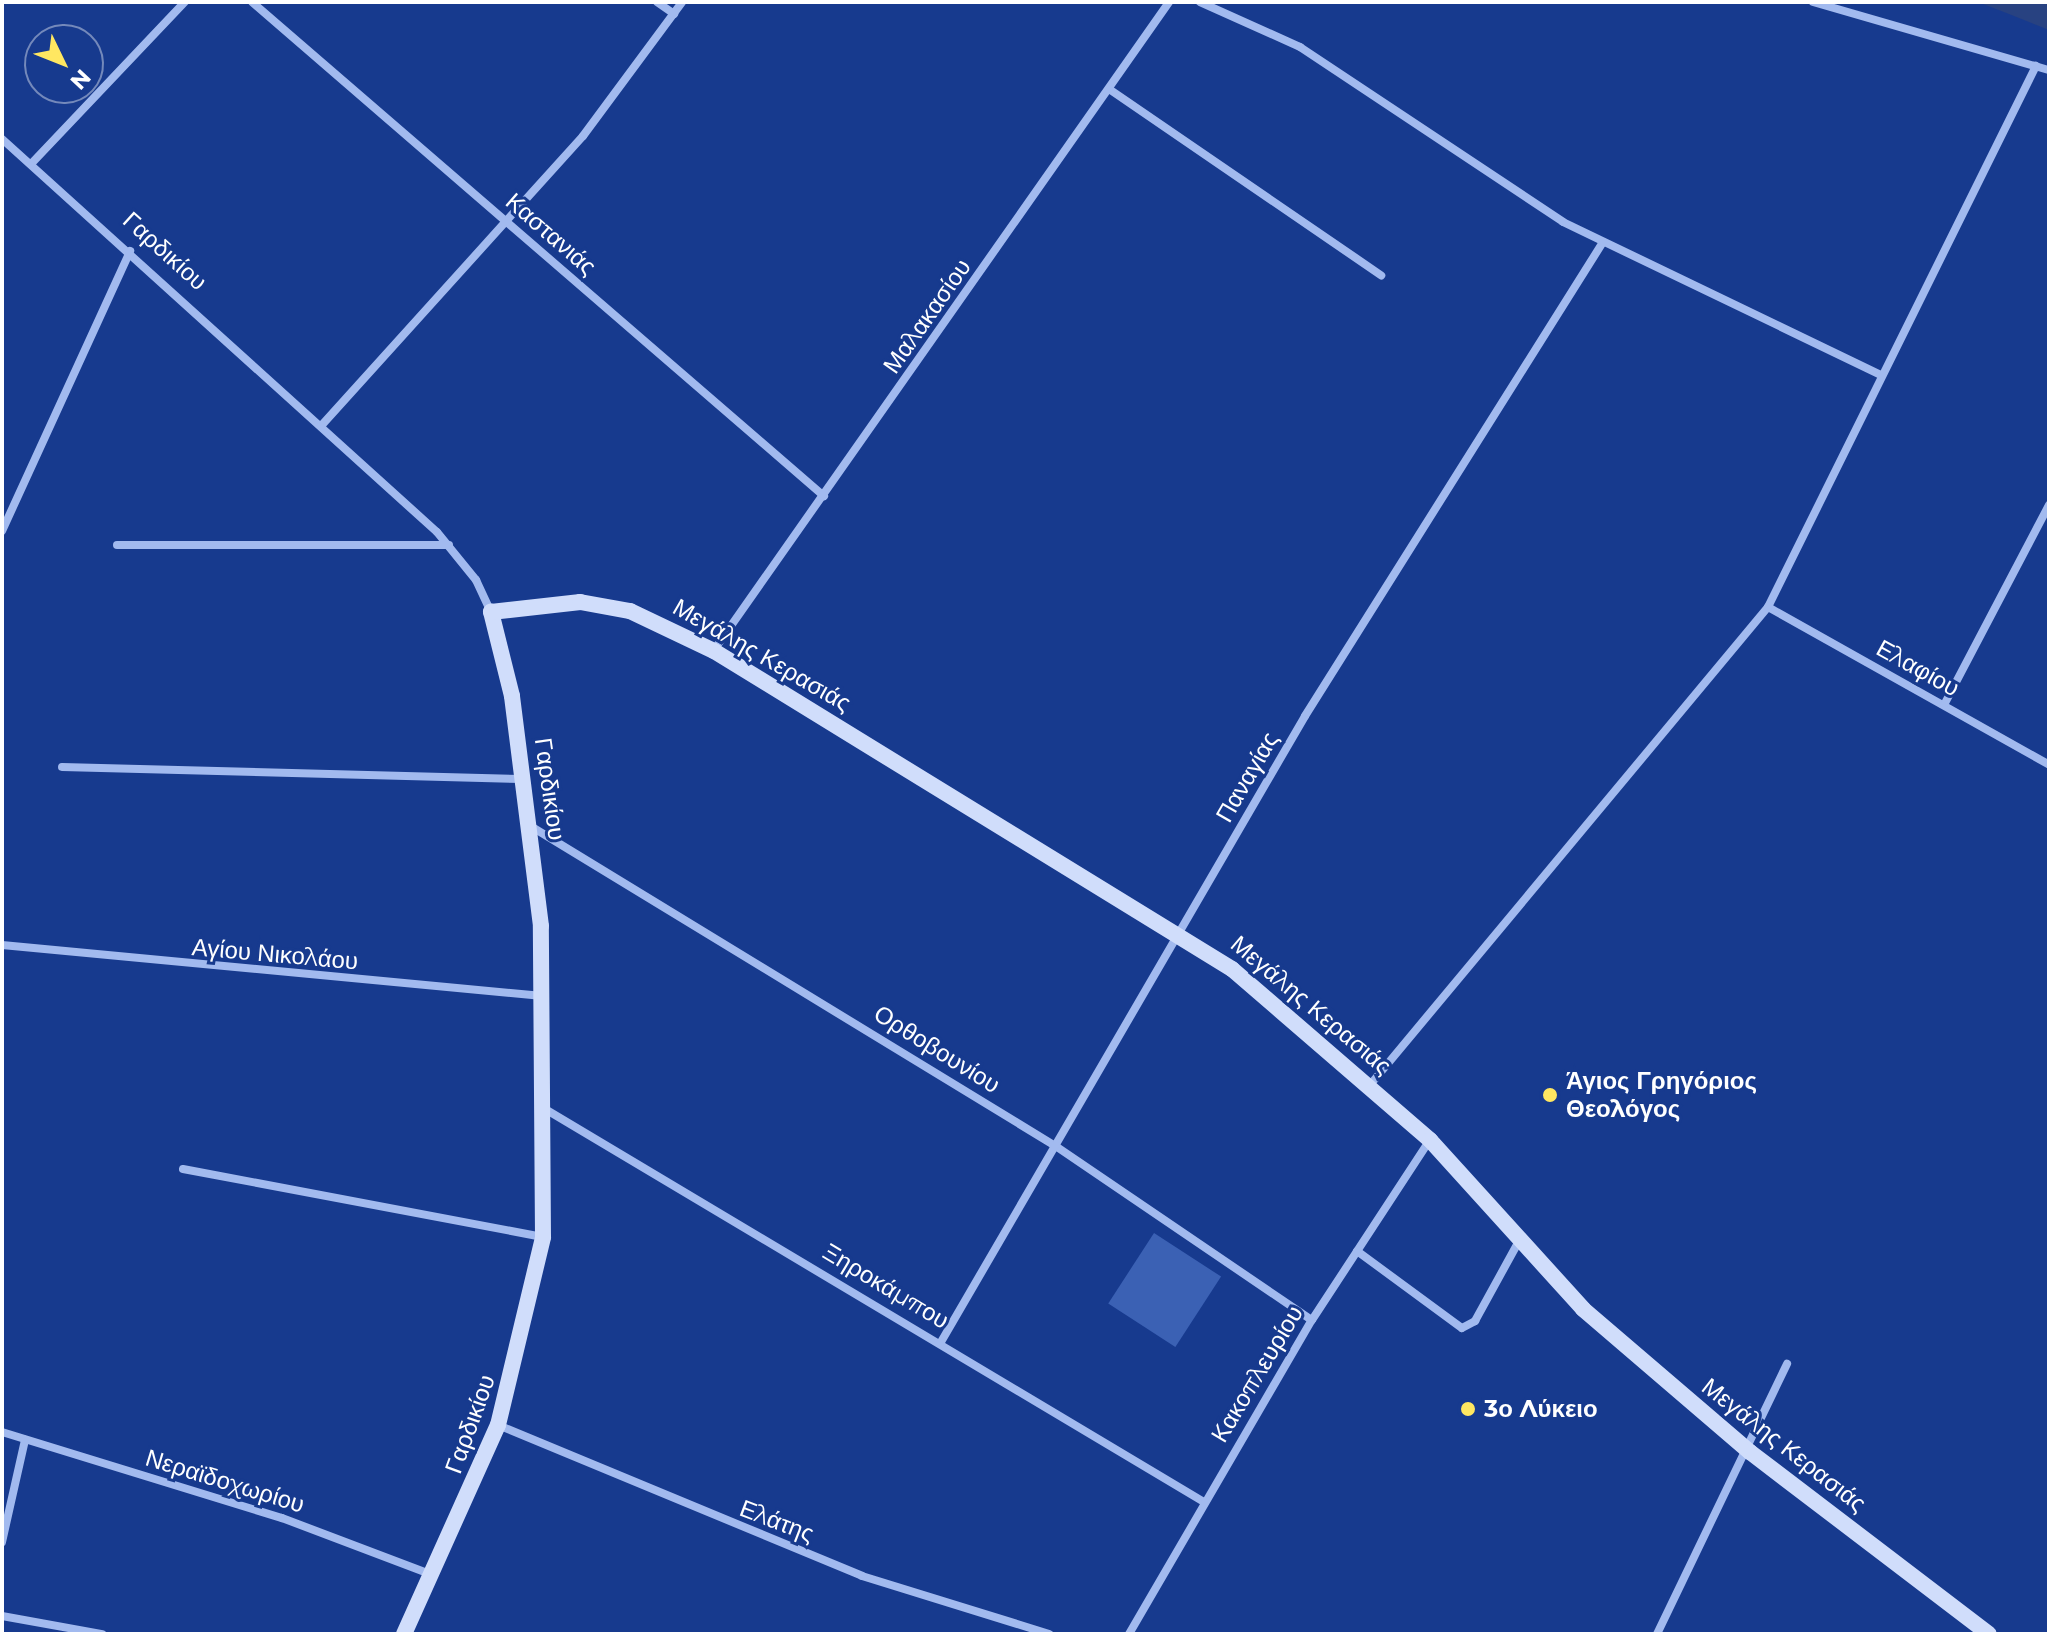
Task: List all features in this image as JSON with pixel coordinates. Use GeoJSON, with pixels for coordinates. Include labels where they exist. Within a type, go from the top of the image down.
{"type":"FeatureCollection","features":[{"type":"Feature","properties":{"kind":"street"},"geometry":{"type":"LineString","coordinates":[[31,164],[185,2]]}},
{"type":"Feature","properties":{"kind":"street","name":"Καστανιάς"},"geometry":{"type":"LineString","coordinates":[[252,2],[824,496]]}},
{"type":"Feature","properties":{"kind":"street"},"geometry":{"type":"LineString","coordinates":[[657,2],[674,14]]}},
{"type":"Feature","properties":{"kind":"street"},"geometry":{"type":"LineString","coordinates":[[321,426],[583,136],[682,2]]}},
{"type":"Feature","properties":{"kind":"street","name":"Μαλακασίου"},"geometry":{"type":"LineString","coordinates":[[714,651],[1169,2]]}},
{"type":"Feature","properties":{"kind":"street"},"geometry":{"type":"LineString","coordinates":[[1200,2],[1300,47],[1464,160],[1603,242],[1881,375]]}},
{"type":"Feature","properties":{"kind":"street"},"geometry":{"type":"LineString","coordinates":[[1813,2],[2049,70]]}},
{"type":"Feature","properties":{"kind":"street"},"geometry":{"type":"LineString","coordinates":[[1370,1085],[1768,607],[2036,66]]}},
{"type":"Feature","properties":{"kind":"street"},"geometry":{"type":"LineString","coordinates":[[1109,89],[1381,275]]}},
{"type":"Feature","properties":{"kind":"street","name":"Γαρδικίου"},"geometry":{"type":"LineString","coordinates":[[2,139],[130,251],[449,545],[491,612],[532,827],[545,996],[543,1237],[498,1425],[404,1634]]}},
{"type":"Feature","properties":{"kind":"street","name":"Παναγίας"},"geometry":{"type":"LineString","coordinates":[[941,1342],[1305,716],[1603,242]]}},
{"type":"Feature","properties":{"kind":"street"},"geometry":{"type":"LineString","coordinates":[[2,531],[130,251]]}},
{"type":"Feature","properties":{"kind":"street"},"geometry":{"type":"LineString","coordinates":[[1944,705],[2049,505]]}},
{"type":"Feature","properties":{"kind":"street"},"geometry":{"type":"LineString","coordinates":[[117,545],[449,545]]}},
{"type":"Feature","properties":{"kind":"street","name":"Μεγάλης Κερασιάς"},"geometry":{"type":"LineString","coordinates":[[491,612],[595,603],[646,616],[714,651],[1179,933],[1262,991],[1430,1140],[1583,1309],[1750,1452],[1989,1634]]}},
{"type":"Feature","properties":{"kind":"street","name":"Ελαφίου"},"geometry":{"type":"LineString","coordinates":[[1768,607],[2049,765]]}},
{"type":"Feature","properties":{"kind":"street"},"geometry":{"type":"LineString","coordinates":[[62,767],[525,779]]}},
{"type":"Feature","properties":{"kind":"street","name":"Ορθοβουνίου"},"geometry":{"type":"LineString","coordinates":[[532,827],[1057,1147],[1312,1320]]}},
{"type":"Feature","properties":{"kind":"street","name":"Αγίου Νικολάου"},"geometry":{"type":"LineString","coordinates":[[2,945],[545,996]]}},
{"type":"Feature","properties":{"kind":"street","name":"Ξηροκάμπου"},"geometry":{"type":"LineString","coordinates":[[545,1109],[941,1342],[1204,1502]]}},
{"type":"Feature","properties":{"kind":"street","name":"Κακοπλευρίου"},"geometry":{"type":"LineString","coordinates":[[1129,1634],[1312,1320],[1430,1140]]}},
{"type":"Feature","properties":{"kind":"street"},"geometry":{"type":"LineString","coordinates":[[183,1169],[543,1237]]}},
{"type":"Feature","properties":{"kind":"street"},"geometry":{"type":"LineString","coordinates":[[1357,1251],[1462,1328],[1475,1321],[1519,1241]]}},
{"type":"Feature","properties":{"kind":"street"},"geometry":{"type":"LineString","coordinates":[[1657,1634],[1750,1452],[1787,1364]]}},
{"type":"Feature","properties":{"kind":"street","name":"Ελάτης"},"geometry":{"type":"LineString","coordinates":[[498,1425],[862,1576],[1049,1634]]}},
{"type":"Feature","properties":{"kind":"street","name":"Νεραϊδοχωρίου"},"geometry":{"type":"LineString","coordinates":[[2,1432],[282,1518],[433,1575]]}},
{"type":"Feature","properties":{"kind":"street"},"geometry":{"type":"LineString","coordinates":[[2,1542],[25,1440]]}},
{"type":"Feature","properties":{"kind":"street"},"geometry":{"type":"LineString","coordinates":[[2,1616],[102,1634]]}},
{"type":"Feature","properties":{"kind":"water"},"geometry":{"type":"Polygon","coordinates":[[[1978,2],[2049,2],[2049,30],[2009,14],[1978,2]]]}},
{"type":"Feature","properties":{"kind":"building"},"geometry":{"type":"Polygon","coordinates":[[[1154,1233],[1221,1277],[1175,1347],[1108,1303],[1154,1233]]]}},
{"type":"Feature","properties":{"kind":"place","name":"Άγιος Γρηγόριος Θεολόγος"},"geometry":{"type":"Point","coordinates":[1550,1095]}},
{"type":"Feature","properties":{"kind":"place","name":"3ο Λύκειο"},"geometry":{"type":"Point","coordinates":[1468,1409]}}]}
